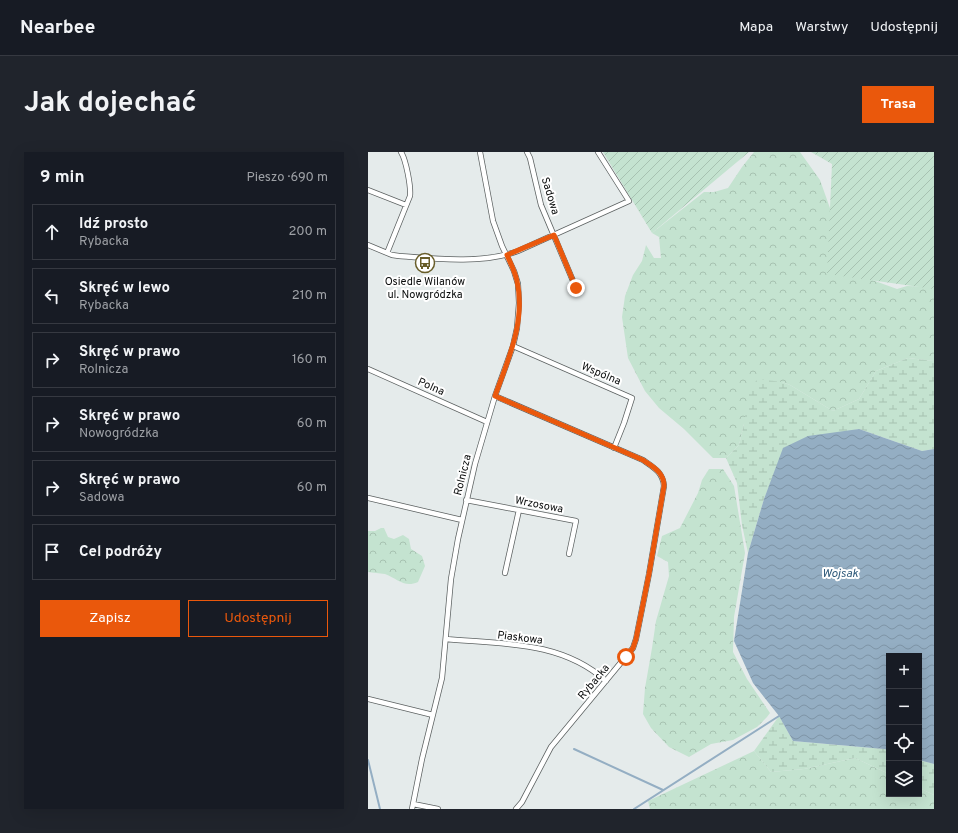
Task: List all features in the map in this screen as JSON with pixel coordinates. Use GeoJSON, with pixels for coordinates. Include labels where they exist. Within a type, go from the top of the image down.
{"type":"FeatureCollection","features":[{"type":"Feature","properties":{"kind":"street"},"geometry":{"type":"LineString","coordinates":[[387,253],[410,192],[405,164],[401,152]]}},
{"type":"Feature","properties":{"kind":"street","name":"Rolnicza"},"geometry":{"type":"LineString","coordinates":[[412,806],[442,678],[451,579],[466,500],[474,464],[495,396],[513,346],[517,328],[519,298],[517,280],[493,221],[480,152]]}},
{"type":"Feature","properties":{"kind":"street","name":"Sadowa"},"geometry":{"type":"LineString","coordinates":[[527,152],[530,158],[541,205],[576,288]]}},
{"type":"Feature","properties":{"kind":"street"},"geometry":{"type":"LineString","coordinates":[[368,245],[399,256],[452,259],[491,258],[507,255],[629,201],[598,152]]}},
{"type":"Feature","properties":{"kind":"street"},"geometry":{"type":"LineString","coordinates":[[368,190],[406,205]]}},
{"type":"Feature","properties":{"kind":"street","name":"Wspólna"},"geometry":{"type":"LineString","coordinates":[[513,346],[632,398],[614,448]]}},
{"type":"Feature","properties":{"kind":"street","name":"Polna"},"geometry":{"type":"LineString","coordinates":[[368,368],[487,422]]}},
{"type":"Feature","properties":{"kind":"street","name":"Rybacka"},"geometry":{"type":"LineString","coordinates":[[495,396],[643,460],[660,472],[664,480],[649,574],[633,648],[551,747],[522,802],[516,809]]}},
{"type":"Feature","properties":{"kind":"street"},"geometry":{"type":"LineString","coordinates":[[368,498],[462,520]]}},
{"type":"Feature","properties":{"kind":"street","name":"Wrzosowa"},"geometry":{"type":"LineString","coordinates":[[466,500],[576,521],[569,554]]}},
{"type":"Feature","properties":{"kind":"street"},"geometry":{"type":"LineString","coordinates":[[505,573],[519,510]]}},
{"type":"Feature","properties":{"kind":"street","name":"Piaskowa"},"geometry":{"type":"LineString","coordinates":[[446,639],[533,647],[576,660],[589,667],[606,681]]}},
{"type":"Feature","properties":{"kind":"street"},"geometry":{"type":"LineString","coordinates":[[368,699],[433,715]]}},
{"type":"Feature","properties":{"kind":"street"},"geometry":{"type":"LineString","coordinates":[[412,806],[438,809]]}},
{"type":"Feature","properties":{"kind":"green space"},"geometry":{"type":"Polygon","coordinates":[[[603,152],[749,152],[652,233],[603,152]]]}},
{"type":"Feature","properties":{"kind":"green space"},"geometry":{"type":"Polygon","coordinates":[[[754,152],[800,152],[820,180],[853,273],[897,289],[907,286],[934,287],[934,361],[908,358],[876,371],[859,399],[833,411],[790,385],[782,382],[744,424],[739,445],[726,458],[713,458],[684,429],[659,408],[645,391],[628,358],[622,317],[625,296],[633,275],[642,261],[646,245],[654,258],[661,258],[659,237],[652,233],[704,192],[714,192],[728,188],[754,152]]]}},
{"type":"Feature","properties":{"kind":"green space"},"geometry":{"type":"Polygon","coordinates":[[[811,152],[934,152],[934,289],[827,274],[832,164],[811,152]]]}},
{"type":"Feature","properties":{"kind":"green space"},"geometry":{"type":"Polygon","coordinates":[[[908,358],[934,361],[934,449],[922,451],[859,429],[784,448],[764,499],[748,553],[742,525],[737,483],[726,458],[739,445],[744,424],[749,388],[758,379],[782,382],[790,385],[833,411],[859,399],[876,371],[908,358]]]}},
{"type":"Feature","properties":{"kind":"green space"},"geometry":{"type":"Polygon","coordinates":[[[709,469],[723,469],[734,486],[745,553],[734,617],[733,652],[747,679],[770,713],[757,727],[733,740],[711,744],[689,757],[669,747],[651,728],[643,714],[645,688],[656,621],[669,576],[668,562],[657,556],[662,536],[680,528],[698,493],[702,480],[709,469]]]}},
{"type":"Feature","properties":{"kind":"green space"},"geometry":{"type":"Polygon","coordinates":[[[384,528],[388,537],[394,539],[403,535],[409,539],[411,549],[422,556],[425,566],[418,582],[409,584],[401,582],[385,574],[368,572],[368,531],[375,531],[384,528]]]}},
{"type":"Feature","properties":{"kind":"green space"},"geometry":{"type":"Polygon","coordinates":[[[779,716],[793,741],[886,749],[886,773],[855,758],[804,769],[771,772],[754,751],[779,716]]]}},
{"type":"Feature","properties":{"kind":"green space"},"geometry":{"type":"Polygon","coordinates":[[[754,751],[771,772],[804,769],[855,758],[886,773],[886,797],[922,797],[922,789],[934,795],[934,809],[650,809],[648,801],[754,751]]]}},
{"type":"Feature","properties":{"kind":"green space"},"geometry":{"type":"Polygon","coordinates":[[[922,761],[934,764],[934,795],[922,789],[922,761]]]}},
{"type":"Feature","properties":{"kind":"water","name":"Wojsak"},"geometry":{"type":"Polygon","coordinates":[[[859,429],[922,451],[934,449],[934,764],[922,761],[922,653],[886,653],[886,749],[793,741],[779,716],[753,683],[734,641],[748,553],[764,499],[783,448],[808,436],[859,429]]]}},
{"type":"Feature","properties":{"kind":"waterway"},"geometry":{"type":"LineString","coordinates":[[634,809],[779,716]]}},
{"type":"Feature","properties":{"kind":"waterway"},"geometry":{"type":"LineString","coordinates":[[574,749],[663,790]]}},
{"type":"Feature","properties":{"kind":"waterway"},"geometry":{"type":"LineString","coordinates":[[368,760],[380,809]]}},
{"type":"Feature","properties":{"kind":"place","name":"Osiedle Wilanów ul. Nowgródzka"},"geometry":{"type":"Point","coordinates":[425,263]}},
{"type":"Feature","properties":{"kind":"route"},"geometry":{"type":"LineString","coordinates":[[576,288],[554,235],[507,255],[517,280],[519,309],[516,337],[495,396],[643,460],[660,472],[664,480],[664,486],[649,574],[636,639],[633,648],[626,657]]}}]}
